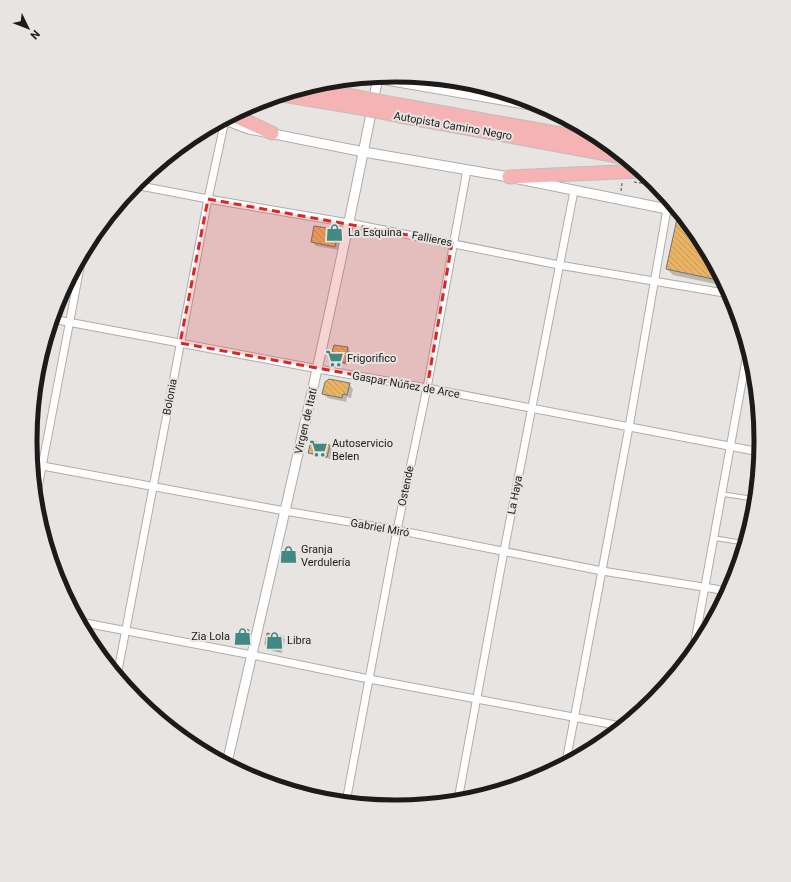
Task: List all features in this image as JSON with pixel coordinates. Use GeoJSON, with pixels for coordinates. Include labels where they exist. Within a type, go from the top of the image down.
{"type":"FeatureCollection","features":[{"type":"Feature","properties":{"kind":"highway","name":"Autopista Camino Negro"},"geometry":{"type":"LineString","coordinates":[[317,91],[357,102],[611,154]]}},
{"type":"Feature","properties":{"kind":"highway","name":"Autopista Camino Negro"},"geometry":{"type":"LineString","coordinates":[[298,96],[357,102]]}},
{"type":"Feature","properties":{"kind":"highway","name":"Autopista Camino Negro"},"geometry":{"type":"LineString","coordinates":[[400,111],[589,140]]}},
{"type":"Feature","properties":{"kind":"highway"},"geometry":{"type":"LineString","coordinates":[[239,118],[272,133]]}},
{"type":"Feature","properties":{"kind":"highway"},"geometry":{"type":"LineString","coordinates":[[508,177],[632,171]]}},
{"type":"Feature","properties":{"kind":"street"},"geometry":{"type":"LineString","coordinates":[[401,82],[508,101]]}},
{"type":"Feature","properties":{"kind":"street","name":"Virgen de Itatí"},"geometry":{"type":"LineString","coordinates":[[228,758],[318,369],[364,152],[376,83]]}},
{"type":"Feature","properties":{"kind":"street"},"geometry":{"type":"LineString","coordinates":[[231,122],[243,127],[364,152],[508,177],[667,209],[629,427],[567,755]]}},
{"type":"Feature","properties":{"kind":"street","name":"Bolonia"},"geometry":{"type":"LineString","coordinates":[[119,668],[180,343],[224,127]]}},
{"type":"Feature","properties":{"kind":"street","name":"Ostende"},"geometry":{"type":"LineString","coordinates":[[347,796],[397,530],[427,388],[466,170]]}},
{"type":"Feature","properties":{"kind":"street","name":"Fallieres"},"geometry":{"type":"LineString","coordinates":[[143,187],[349,223],[559,265],[722,293]]}},
{"type":"Feature","properties":{"kind":"street","name":"La Haya"},"geometry":{"type":"LineString","coordinates":[[459,794],[531,408],[574,191]]}},
{"type":"Feature","properties":{"kind":"street"},"geometry":{"type":"LineString","coordinates":[[39,480],[79,273]]}},
{"type":"Feature","properties":{"kind":"street","name":"Gaspar Núñez de Arce"},"geometry":{"type":"LineString","coordinates":[[58,320],[427,388],[754,451]]}},
{"type":"Feature","properties":{"kind":"street"},"geometry":{"type":"LineString","coordinates":[[696,637],[745,363]]}},
{"type":"Feature","properties":{"kind":"street","name":"Gabriel Miró"},"geometry":{"type":"LineString","coordinates":[[38,465],[397,530],[602,571],[722,590]]}},
{"type":"Feature","properties":{"kind":"street"},"geometry":{"type":"LineString","coordinates":[[87,624],[369,679],[614,725]]}},
{"type":"Feature","properties":{"kind":"lane"},"geometry":{"type":"LineString","coordinates":[[722,494],[749,498]]}},
{"type":"Feature","properties":{"kind":"lane"},"geometry":{"type":"LineString","coordinates":[[713,538],[739,542]]}},
{"type":"Feature","properties":{"kind":"path"},"geometry":{"type":"LineString","coordinates":[[620,199],[623,181]]}},
{"type":"Feature","properties":{"kind":"path"},"geometry":{"type":"LineString","coordinates":[[629,182],[645,184]]}},
{"type":"Feature","properties":{"kind":"highlighted area"},"geometry":{"type":"Polygon","coordinates":[[[208,199],[452,243],[427,388],[180,343],[208,199]]]}},
{"type":"Feature","properties":{"kind":"building"},"geometry":{"type":"Polygon","coordinates":[[[677,219],[694,242],[716,280],[666,269],[677,219]]]}},
{"type":"Feature","properties":{"kind":"building"},"geometry":{"type":"Polygon","coordinates":[[[314,226],[335,229],[338,233],[335,247],[311,242],[314,226]]]}},
{"type":"Feature","properties":{"kind":"building"},"geometry":{"type":"Polygon","coordinates":[[[334,345],[348,347],[345,363],[335,361],[331,356],[334,345]]]}},
{"type":"Feature","properties":{"kind":"building"},"geometry":{"type":"Polygon","coordinates":[[[329,379],[350,383],[347,395],[343,394],[342,398],[322,394],[325,382],[329,379]]]}},
{"type":"Feature","properties":{"kind":"building","name":"Autoservicio Belen"},"geometry":{"type":"Polygon","coordinates":[[[311,441],[330,445],[327,457],[308,453],[311,441]]]}},
{"type":"Feature","properties":{"kind":"building","name":"Zia Lola"},"geometry":{"type":"Polygon","coordinates":[[[241,628],[249,630],[247,641],[243,644],[237,642],[241,628]]]}},
{"type":"Feature","properties":{"kind":"building","name":"Libra"},"geometry":{"type":"Polygon","coordinates":[[[267,633],[283,636],[280,651],[268,649],[265,644],[267,633]]]}},
{"type":"Feature","properties":{"kind":"place","name":"La Esquina"},"geometry":{"type":"Point","coordinates":[335,232]}},
{"type":"Feature","properties":{"kind":"place","name":"Frigorifico"},"geometry":{"type":"Point","coordinates":[334,358]}},
{"type":"Feature","properties":{"kind":"place","name":"Autoservicio Belen"},"geometry":{"type":"Point","coordinates":[319,449]}},
{"type":"Feature","properties":{"kind":"place","name":"Granja Verdulería"},"geometry":{"type":"Point","coordinates":[288,555]}},
{"type":"Feature","properties":{"kind":"place","name":"Zia Lola"},"geometry":{"type":"Point","coordinates":[243,636]}},
{"type":"Feature","properties":{"kind":"place","name":"Libra"},"geometry":{"type":"Point","coordinates":[274,640]}}]}
